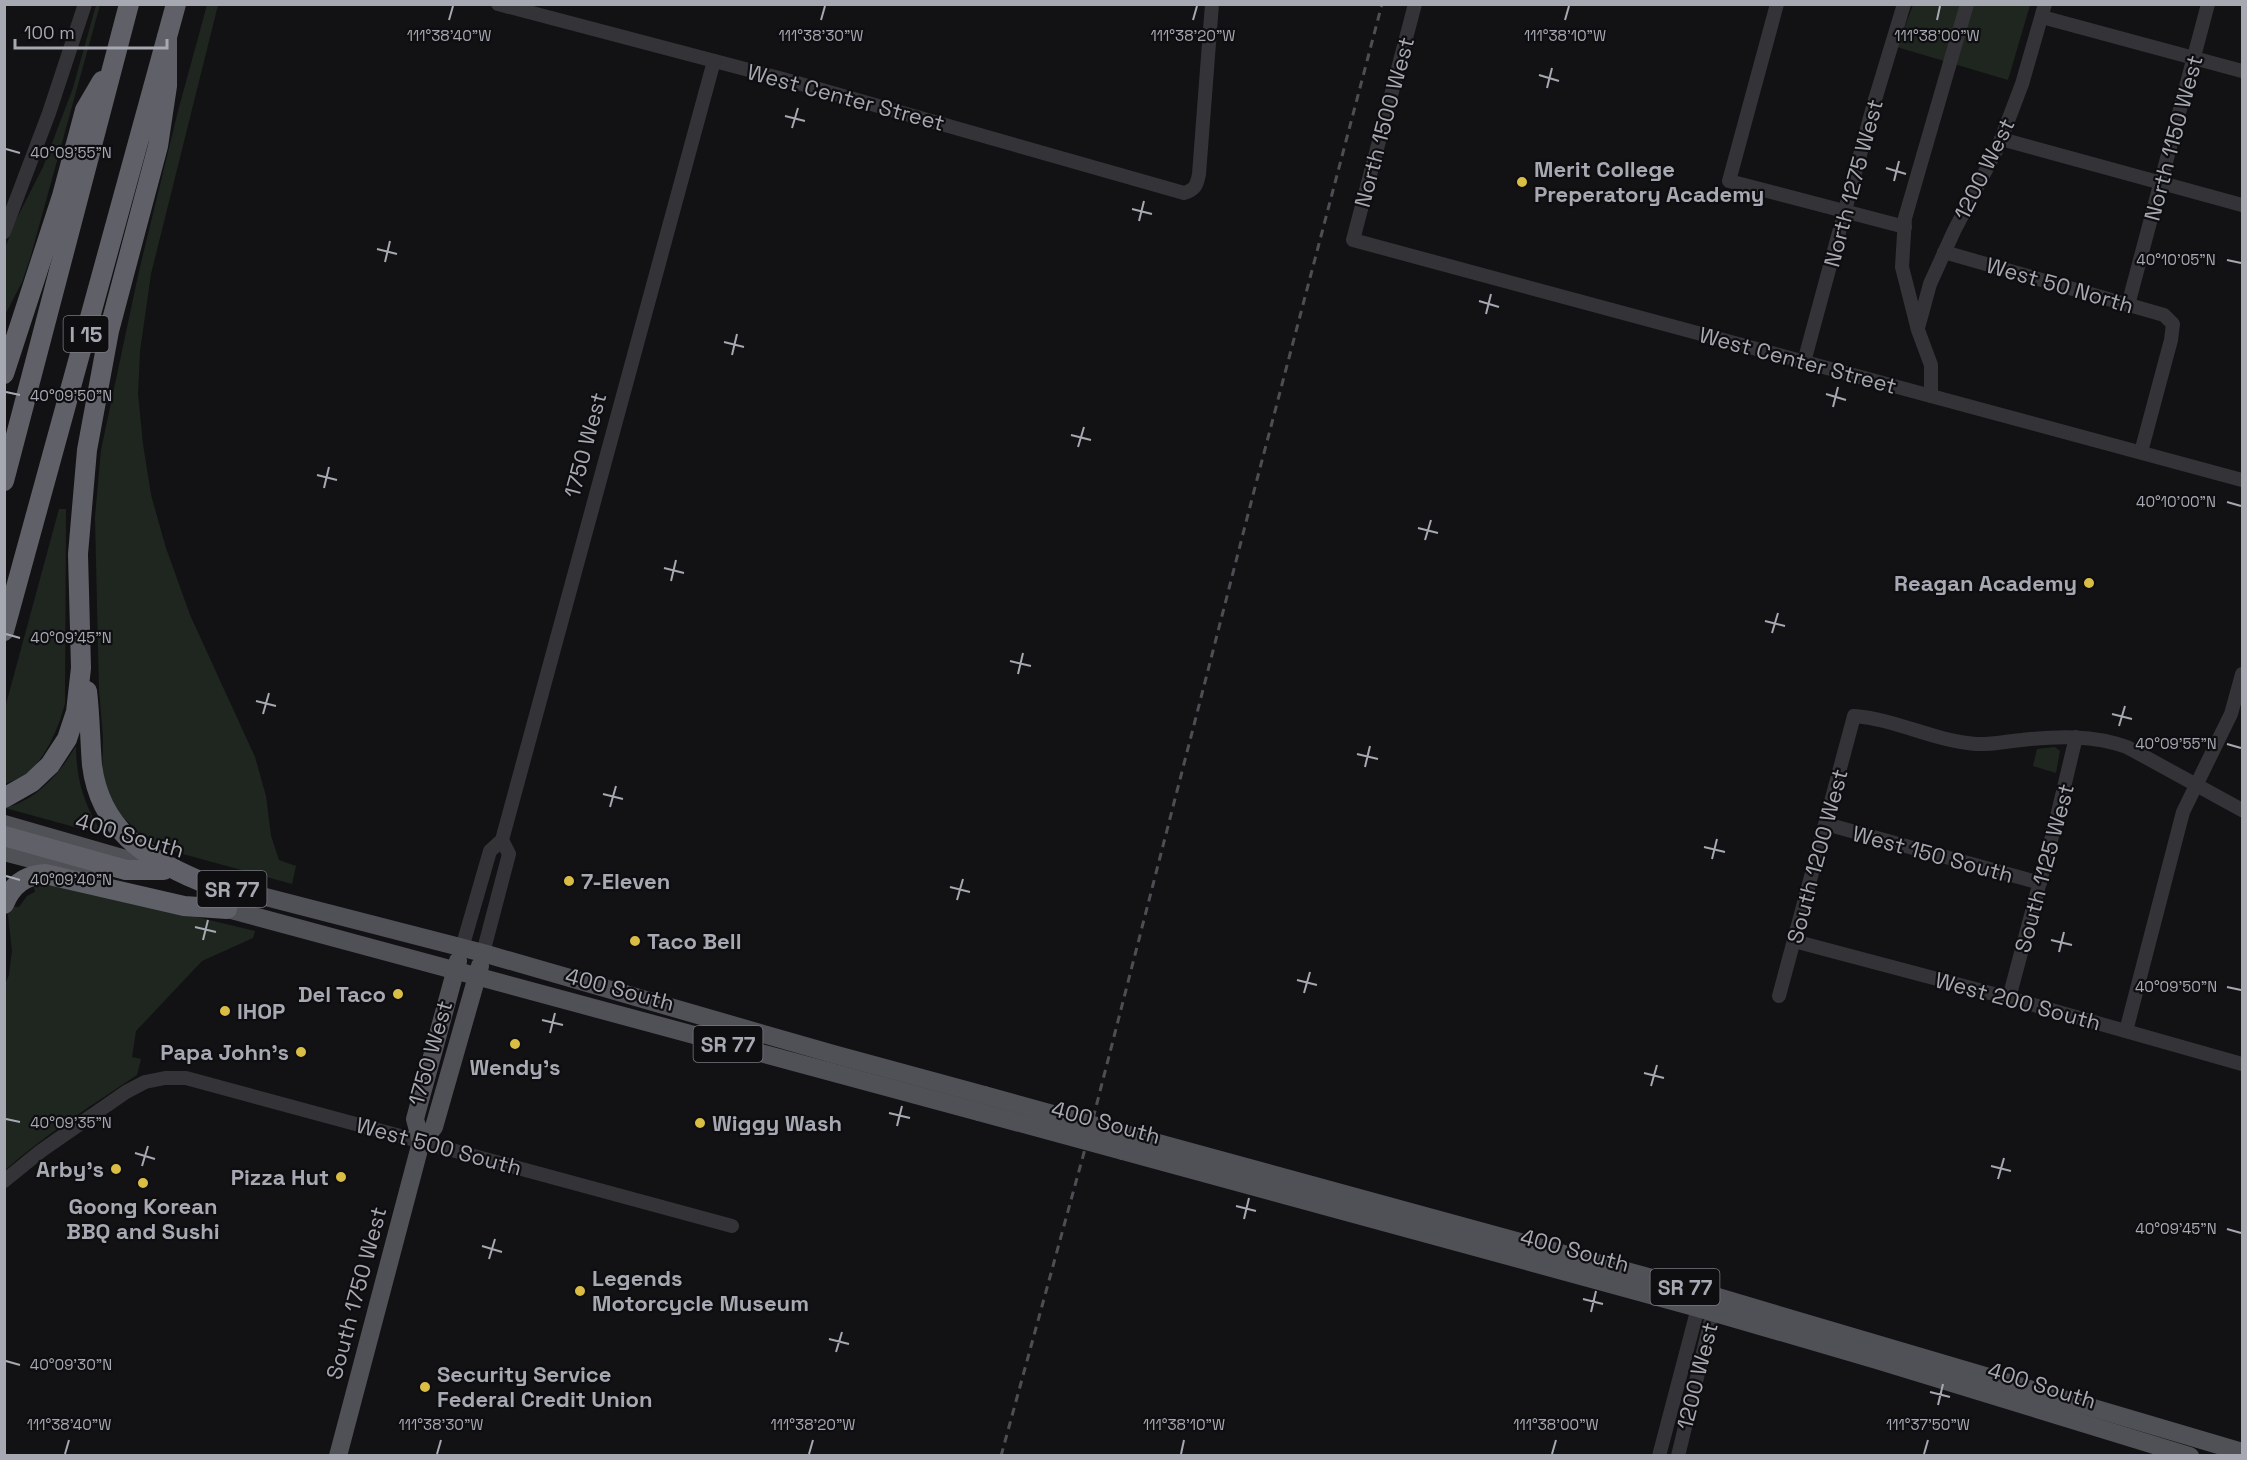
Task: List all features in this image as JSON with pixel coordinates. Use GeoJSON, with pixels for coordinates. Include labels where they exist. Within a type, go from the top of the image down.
{"type":"FeatureCollection","features":[{"type":"Feature","properties":{"kind":"highway","name":"I 15"},"geometry":{"type":"LineString","coordinates":[[4,482],[129,4]]}},
{"type":"Feature","properties":{"kind":"highway","name":"I 15"},"geometry":{"type":"LineString","coordinates":[[4,631],[176,4]]}},
{"type":"Feature","properties":{"kind":"highway"},"geometry":{"type":"LineString","coordinates":[[4,798],[32,782],[50,765],[63,747],[76,712],[81,668],[78,554],[87,450],[109,331],[158,146],[167,86],[167,37]]}},
{"type":"Feature","properties":{"kind":"highway"},"geometry":{"type":"LineString","coordinates":[[4,374],[62,196],[84,110],[113,63]]}},
{"type":"Feature","properties":{"kind":"highway"},"geometry":{"type":"LineString","coordinates":[[81,668],[89,703],[94,777],[101,800],[111,820],[124,836],[146,853],[200,881]]}},
{"type":"Feature","properties":{"kind":"highway"},"geometry":{"type":"LineString","coordinates":[[4,836],[126,870],[164,870]]}},
{"type":"Feature","properties":{"kind":"highway"},"geometry":{"type":"LineString","coordinates":[[4,904],[20,881],[45,874],[184,906],[226,909]]}},
{"type":"Feature","properties":{"kind":"main road","name":"400 South"},"geometry":{"type":"LineString","coordinates":[[4,824],[200,881],[483,953],[625,993],[982,1104]]}},
{"type":"Feature","properties":{"kind":"main road","name":"400 South"},"geometry":{"type":"LineString","coordinates":[[4,852],[1124,1142],[2242,1452]]}},
{"type":"Feature","properties":{"kind":"main road","name":"1750 West"},"geometry":{"type":"LineString","coordinates":[[421,1142],[415,1119],[462,948]]}},
{"type":"Feature","properties":{"kind":"main road","name":"1750 West"},"geometry":{"type":"LineString","coordinates":[[421,1142],[434,1127],[483,953]]}},
{"type":"Feature","properties":{"kind":"main road","name":"South 1750 West"},"geometry":{"type":"LineString","coordinates":[[338,1455],[421,1142]]}},
{"type":"Feature","properties":{"kind":"main road","name":"400 South"},"geometry":{"type":"LineString","coordinates":[[1707,1302],[1884,1362],[2190,1455]]}},
{"type":"Feature","properties":{"kind":"street"},"geometry":{"type":"LineString","coordinates":[[4,232],[85,4]]}},
{"type":"Feature","properties":{"kind":"street","name":"West Center Street"},"geometry":{"type":"LineString","coordinates":[[498,4],[714,61],[1184,193],[1192,190],[1197,184],[1199,174],[1212,4]]}},
{"type":"Feature","properties":{"kind":"street","name":"North 1500 West"},"geometry":{"type":"LineString","coordinates":[[1353,240],[1415,4]]}},
{"type":"Feature","properties":{"kind":"street"},"geometry":{"type":"LineString","coordinates":[[1777,4],[1729,181],[1905,227]]}},
{"type":"Feature","properties":{"kind":"street","name":"North 1275 West"},"geometry":{"type":"LineString","coordinates":[[1804,362],[1844,212],[1904,4]]}},
{"type":"Feature","properties":{"kind":"street"},"geometry":{"type":"LineString","coordinates":[[1931,396],[1931,365],[1918,330],[1902,267],[1905,218],[1967,4]]}},
{"type":"Feature","properties":{"kind":"street","name":"North 1150 West"},"geometry":{"type":"LineString","coordinates":[[2128,305],[2208,4]]}},
{"type":"Feature","properties":{"kind":"street"},"geometry":{"type":"LineString","coordinates":[[2043,11],[2242,71]]}},
{"type":"Feature","properties":{"kind":"street","name":"1200 West"},"geometry":{"type":"LineString","coordinates":[[1918,330],[1930,284],[2001,139],[2022,84],[2043,11]]}},
{"type":"Feature","properties":{"kind":"street","name":"1750 West"},"geometry":{"type":"LineString","coordinates":[[462,948],[490,851],[502,840],[714,61]]}},
{"type":"Feature","properties":{"kind":"street"},"geometry":{"type":"LineString","coordinates":[[2001,139],[2242,205]]}},
{"type":"Feature","properties":{"kind":"street","name":"West Center Street"},"geometry":{"type":"LineString","coordinates":[[1353,240],[2242,480]]}},
{"type":"Feature","properties":{"kind":"street","name":"West 50 North"},"geometry":{"type":"LineString","coordinates":[[1944,252],[2164,315],[2173,324],[2171,340],[2141,452]]}},
{"type":"Feature","properties":{"kind":"street"},"geometry":{"type":"LineString","coordinates":[[2126,1031],[2183,812],[2231,714],[2242,674]]}},
{"type":"Feature","properties":{"kind":"street","name":"South 1200 West"},"geometry":{"type":"LineString","coordinates":[[1779,996],[1854,716],[1871,717],[1952,740],[1977,744],[2076,737]]}},
{"type":"Feature","properties":{"kind":"street"},"geometry":{"type":"LineString","coordinates":[[2076,737],[2103,740],[2127,747],[2242,810]]}},
{"type":"Feature","properties":{"kind":"street","name":"South 1125 West"},"geometry":{"type":"LineString","coordinates":[[2009,998],[2076,737]]}},
{"type":"Feature","properties":{"kind":"street","name":"West 150 South"},"geometry":{"type":"LineString","coordinates":[[1826,824],[2040,883]]}},
{"type":"Feature","properties":{"kind":"street","name":"1750 West"},"geometry":{"type":"LineString","coordinates":[[483,953],[509,854],[502,840]]}},
{"type":"Feature","properties":{"kind":"street","name":"West 200 South"},"geometry":{"type":"LineString","coordinates":[[1794,941],[2009,998],[2242,1064]]}},
{"type":"Feature","properties":{"kind":"street","name":"West 500 South"},"geometry":{"type":"LineString","coordinates":[[4,1181],[85,1119],[126,1092],[145,1082],[165,1078],[186,1078],[732,1226]]}},
{"type":"Feature","properties":{"kind":"street","name":"1200 West"},"geometry":{"type":"LineString","coordinates":[[1659,1455],[1707,1302]]}},
{"type":"Feature","properties":{"kind":"street","name":"1200 West"},"geometry":{"type":"LineString","coordinates":[[1678,1455],[1707,1302]]}},
{"type":"Feature","properties":{"kind":"shaded area"},"geometry":{"type":"Polygon","coordinates":[[[96,5],[100,5],[31,255],[22,282],[5,315],[5,248],[16,220],[43,167],[73,88],[96,5]]]}},
{"type":"Feature","properties":{"kind":"shaded area"},"geometry":{"type":"Polygon","coordinates":[[[207,5],[218,5],[151,274],[140,351],[138,394],[151,495],[166,548],[190,615],[255,757],[266,796],[271,836],[279,860],[296,866],[292,884],[161,848],[140,834],[125,819],[122,821],[102,782],[103,737],[99,689],[95,517],[101,450],[139,271],[178,111],[207,5]]]}},
{"type":"Feature","properties":{"kind":"shaded area"},"geometry":{"type":"Polygon","coordinates":[[[1913,5],[2030,5],[2008,80],[1897,47],[1913,5]]]}},
{"type":"Feature","properties":{"kind":"shaded area"},"geometry":{"type":"Polygon","coordinates":[[[59,509],[66,509],[65,703],[53,737],[34,767],[5,784],[5,708],[59,509]]]}},
{"type":"Feature","properties":{"kind":"shaded area"},"geometry":{"type":"Polygon","coordinates":[[[76,746],[82,792],[91,814],[104,835],[5,808],[37,792],[63,766],[76,746]]]}},
{"type":"Feature","properties":{"kind":"shaded area"},"geometry":{"type":"Polygon","coordinates":[[[2055,747],[2060,751],[2056,773],[2033,766],[2037,749],[2055,747]]]}},
{"type":"Feature","properties":{"kind":"shaded area"},"geometry":{"type":"Polygon","coordinates":[[[43,883],[93,892],[255,931],[253,938],[202,961],[136,1031],[132,1057],[141,1059],[137,1075],[53,1132],[5,1170],[4,987],[9,975],[12,951],[7,906],[19,907],[27,896],[35,892],[33,884],[43,883]]]}},
{"type":"Feature","properties":{"kind":"railway"},"geometry":{"type":"LineString","coordinates":[[1001,1456],[1088,1138],[1382,4]]}},
{"type":"Feature","properties":{"kind":"place","name":"Merit College Preperatory Academy"},"geometry":{"type":"Point","coordinates":[1522,182]}},
{"type":"Feature","properties":{"kind":"place","name":"Reagan Academy"},"geometry":{"type":"Point","coordinates":[2089,583]}},
{"type":"Feature","properties":{"kind":"place","name":"7-Eleven"},"geometry":{"type":"Point","coordinates":[569,881]}},
{"type":"Feature","properties":{"kind":"place","name":"Taco Bell"},"geometry":{"type":"Point","coordinates":[635,941]}},
{"type":"Feature","properties":{"kind":"place","name":"Del Taco"},"geometry":{"type":"Point","coordinates":[398,994]}},
{"type":"Feature","properties":{"kind":"place","name":"IHOP"},"geometry":{"type":"Point","coordinates":[225,1011]}},
{"type":"Feature","properties":{"kind":"place","name":"Wendy's"},"geometry":{"type":"Point","coordinates":[515,1044]}},
{"type":"Feature","properties":{"kind":"place","name":"Papa John's"},"geometry":{"type":"Point","coordinates":[301,1052]}},
{"type":"Feature","properties":{"kind":"place","name":"Wiggy Wash"},"geometry":{"type":"Point","coordinates":[700,1123]}},
{"type":"Feature","properties":{"kind":"place","name":"Arby's"},"geometry":{"type":"Point","coordinates":[116,1169]}},
{"type":"Feature","properties":{"kind":"place","name":"Pizza Hut"},"geometry":{"type":"Point","coordinates":[341,1177]}},
{"type":"Feature","properties":{"kind":"place","name":"Goong Korean BBQ and Sushi"},"geometry":{"type":"Point","coordinates":[143,1183]}},
{"type":"Feature","properties":{"kind":"place","name":"Legends Motorcycle Museum"},"geometry":{"type":"Point","coordinates":[580,1291]}},
{"type":"Feature","properties":{"kind":"place","name":"Security Service Federal Credit Union"},"geometry":{"type":"Point","coordinates":[425,1387]}}]}
